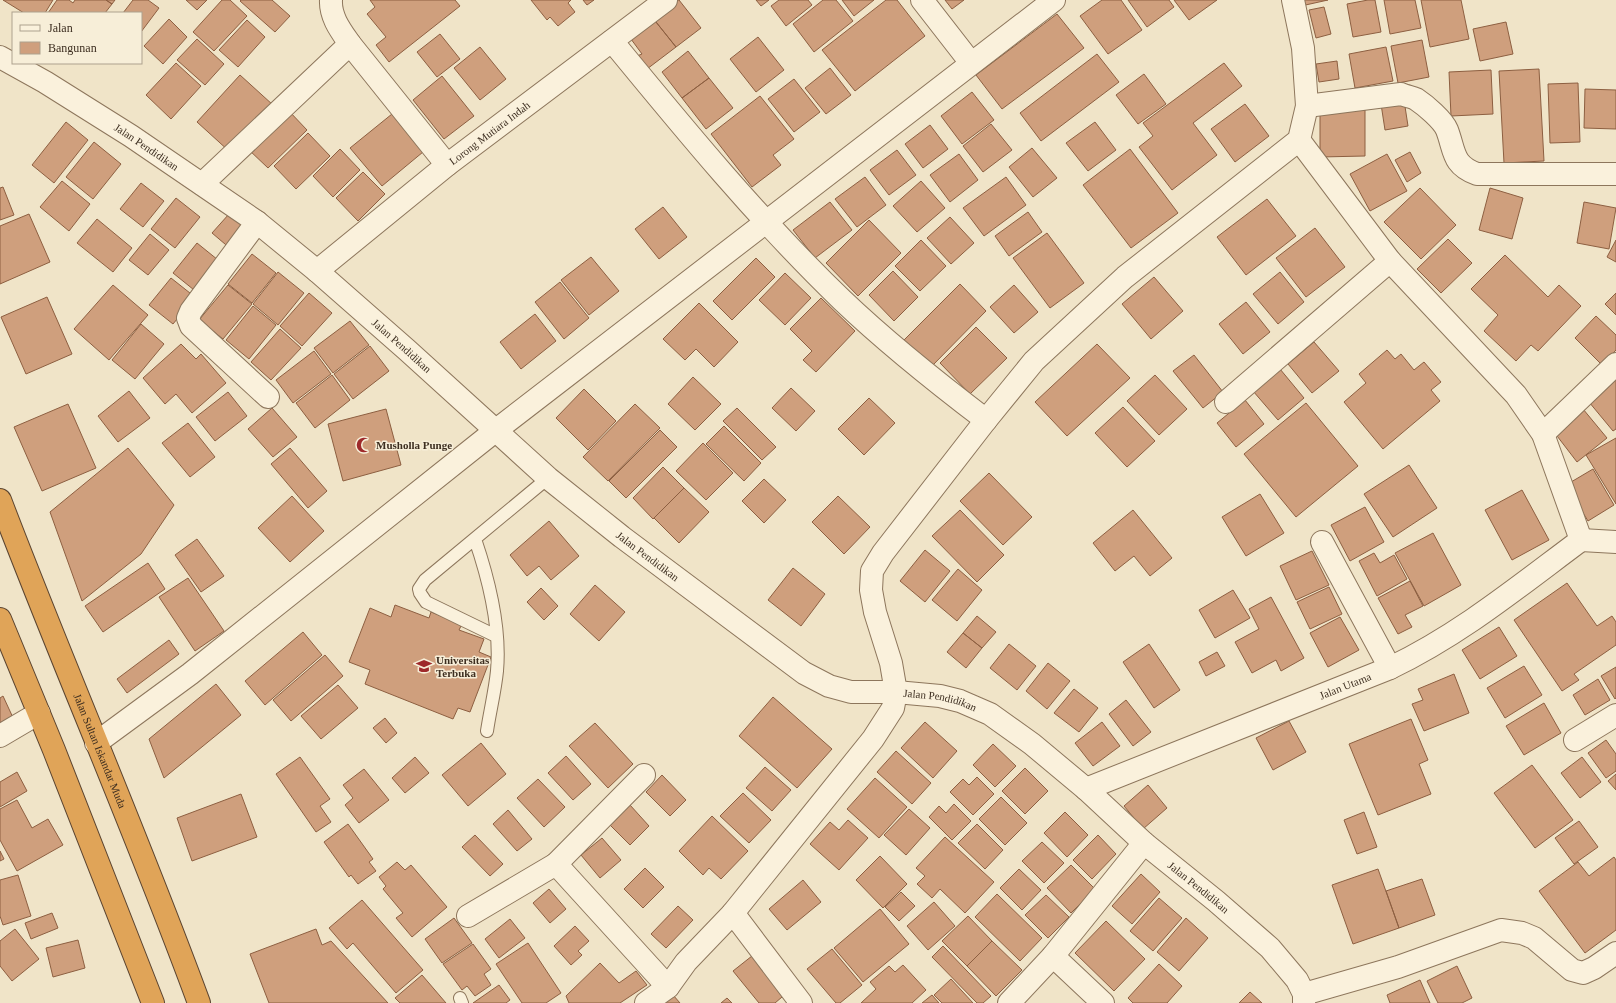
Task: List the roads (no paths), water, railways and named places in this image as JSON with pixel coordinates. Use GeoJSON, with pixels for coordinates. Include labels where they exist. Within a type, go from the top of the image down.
{"type":"FeatureCollection","features":[{"type":"Feature","properties":{"kind":"highway","name":"Jalan Sultan Iskandar Muda"},"geometry":{"type":"LineString","coordinates":[[0,500],[38,601],[174,936],[199,1003]]}},
{"type":"Feature","properties":{"kind":"highway"},"geometry":{"type":"LineString","coordinates":[[2,629],[39,713],[152,1003]]}},
{"type":"Feature","properties":{"kind":"street"},"geometry":{"type":"LineString","coordinates":[[331,0],[332,12],[336,23],[350,44],[447,165]]}},
{"type":"Feature","properties":{"kind":"street","name":"Lorong Mutiara Indah"},"geometry":{"type":"LineString","coordinates":[[317,271],[447,165],[666,0]]}},
{"type":"Feature","properties":{"kind":"street"},"geometry":{"type":"LineString","coordinates":[[922,0],[971,63]]}},
{"type":"Feature","properties":{"kind":"street"},"geometry":{"type":"LineString","coordinates":[[96,742],[190,674],[495,432],[1054,0]]}},
{"type":"Feature","properties":{"kind":"street"},"geometry":{"type":"LineString","coordinates":[[646,1003],[668,987],[686,962],[733,913],[873,739],[893,708],[896,692],[892,663],[875,612],[871,590],[872,571],[883,553],[986,420],[1034,361],[1125,277],[1299,140],[1307,106],[1303,48],[1293,0]]}},
{"type":"Feature","properties":{"kind":"street"},"geometry":{"type":"LineString","coordinates":[[612,40],[680,123],[767,223],[842,300],[922,371],[986,420]]}},
{"type":"Feature","properties":{"kind":"street"},"geometry":{"type":"LineString","coordinates":[[202,184],[350,44]]}},
{"type":"Feature","properties":{"kind":"street","name":"Jalan Pendidikan"},"geometry":{"type":"LineString","coordinates":[[0,57],[12,64]]}},
{"type":"Feature","properties":{"kind":"street","name":"Jalan Pendidikan"},"geometry":{"type":"LineString","coordinates":[[13,64],[45,82],[131,136],[257,222],[317,271],[407,350],[495,432],[548,478],[629,542],[804,673],[828,686],[851,692],[896,692],[940,696],[960,701],[990,714],[1032,744],[1086,789],[1144,843],[1216,901],[1270,948],[1297,980],[1304,999]]}},
{"type":"Feature","properties":{"kind":"street"},"geometry":{"type":"LineString","coordinates":[[1307,106],[1401,94],[1415,98],[1437,117],[1446,129],[1456,158],[1467,170],[1477,174],[1616,174]]}},
{"type":"Feature","properties":{"kind":"street"},"geometry":{"type":"LineString","coordinates":[[1299,140],[1390,261],[1516,395],[1543,434],[1581,540],[1616,542]]}},
{"type":"Feature","properties":{"kind":"street"},"geometry":{"type":"LineString","coordinates":[[257,222],[191,311],[188,318],[191,326],[268,396]]}},
{"type":"Feature","properties":{"kind":"street"},"geometry":{"type":"LineString","coordinates":[[1226,402],[1390,261]]}},
{"type":"Feature","properties":{"kind":"street"},"geometry":{"type":"LineString","coordinates":[[1543,434],[1616,364]]}},
{"type":"Feature","properties":{"kind":"street","name":"Jalan Utama"},"geometry":{"type":"LineString","coordinates":[[1086,789],[1390,668],[1422,652],[1471,622],[1581,540]]}},
{"type":"Feature","properties":{"kind":"street"},"geometry":{"type":"LineString","coordinates":[[1322,542],[1390,668]]}},
{"type":"Feature","properties":{"kind":"street"},"geometry":{"type":"LineString","coordinates":[[0,736],[39,713]]}},
{"type":"Feature","properties":{"kind":"street"},"geometry":{"type":"LineString","coordinates":[[1575,740],[1616,715]]}},
{"type":"Feature","properties":{"kind":"street"},"geometry":{"type":"LineString","coordinates":[[468,916],[556,864],[644,776]]}},
{"type":"Feature","properties":{"kind":"street"},"geometry":{"type":"LineString","coordinates":[[1009,1003],[1053,956],[1144,843]]}},
{"type":"Feature","properties":{"kind":"street"},"geometry":{"type":"LineString","coordinates":[[556,864],[668,987]]}},
{"type":"Feature","properties":{"kind":"street"},"geometry":{"type":"LineString","coordinates":[[733,913],[791,999]]}},
{"type":"Feature","properties":{"kind":"street"},"geometry":{"type":"LineString","coordinates":[[1304,999],[1501,930],[1522,933],[1534,938],[1572,970],[1583,973],[1616,954]]}},
{"type":"Feature","properties":{"kind":"street"},"geometry":{"type":"LineString","coordinates":[[1053,956],[1103,1003]]}},
{"type":"Feature","properties":{"kind":"lane"},"geometry":{"type":"LineString","coordinates":[[496,636],[426,602],[419,589],[425,580],[548,478]]}},
{"type":"Feature","properties":{"kind":"lane"},"geometry":{"type":"LineString","coordinates":[[475,539],[487,576],[495,621],[496,636],[497,670],[487,731]]}},
{"type":"Feature","properties":{"kind":"place","name":"Musholla Punge"},"geometry":{"type":"Point","coordinates":[364,445]}},
{"type":"Feature","properties":{"kind":"place","name":"Universitas Terbuka"},"geometry":{"type":"Point","coordinates":[424,666]}}]}
